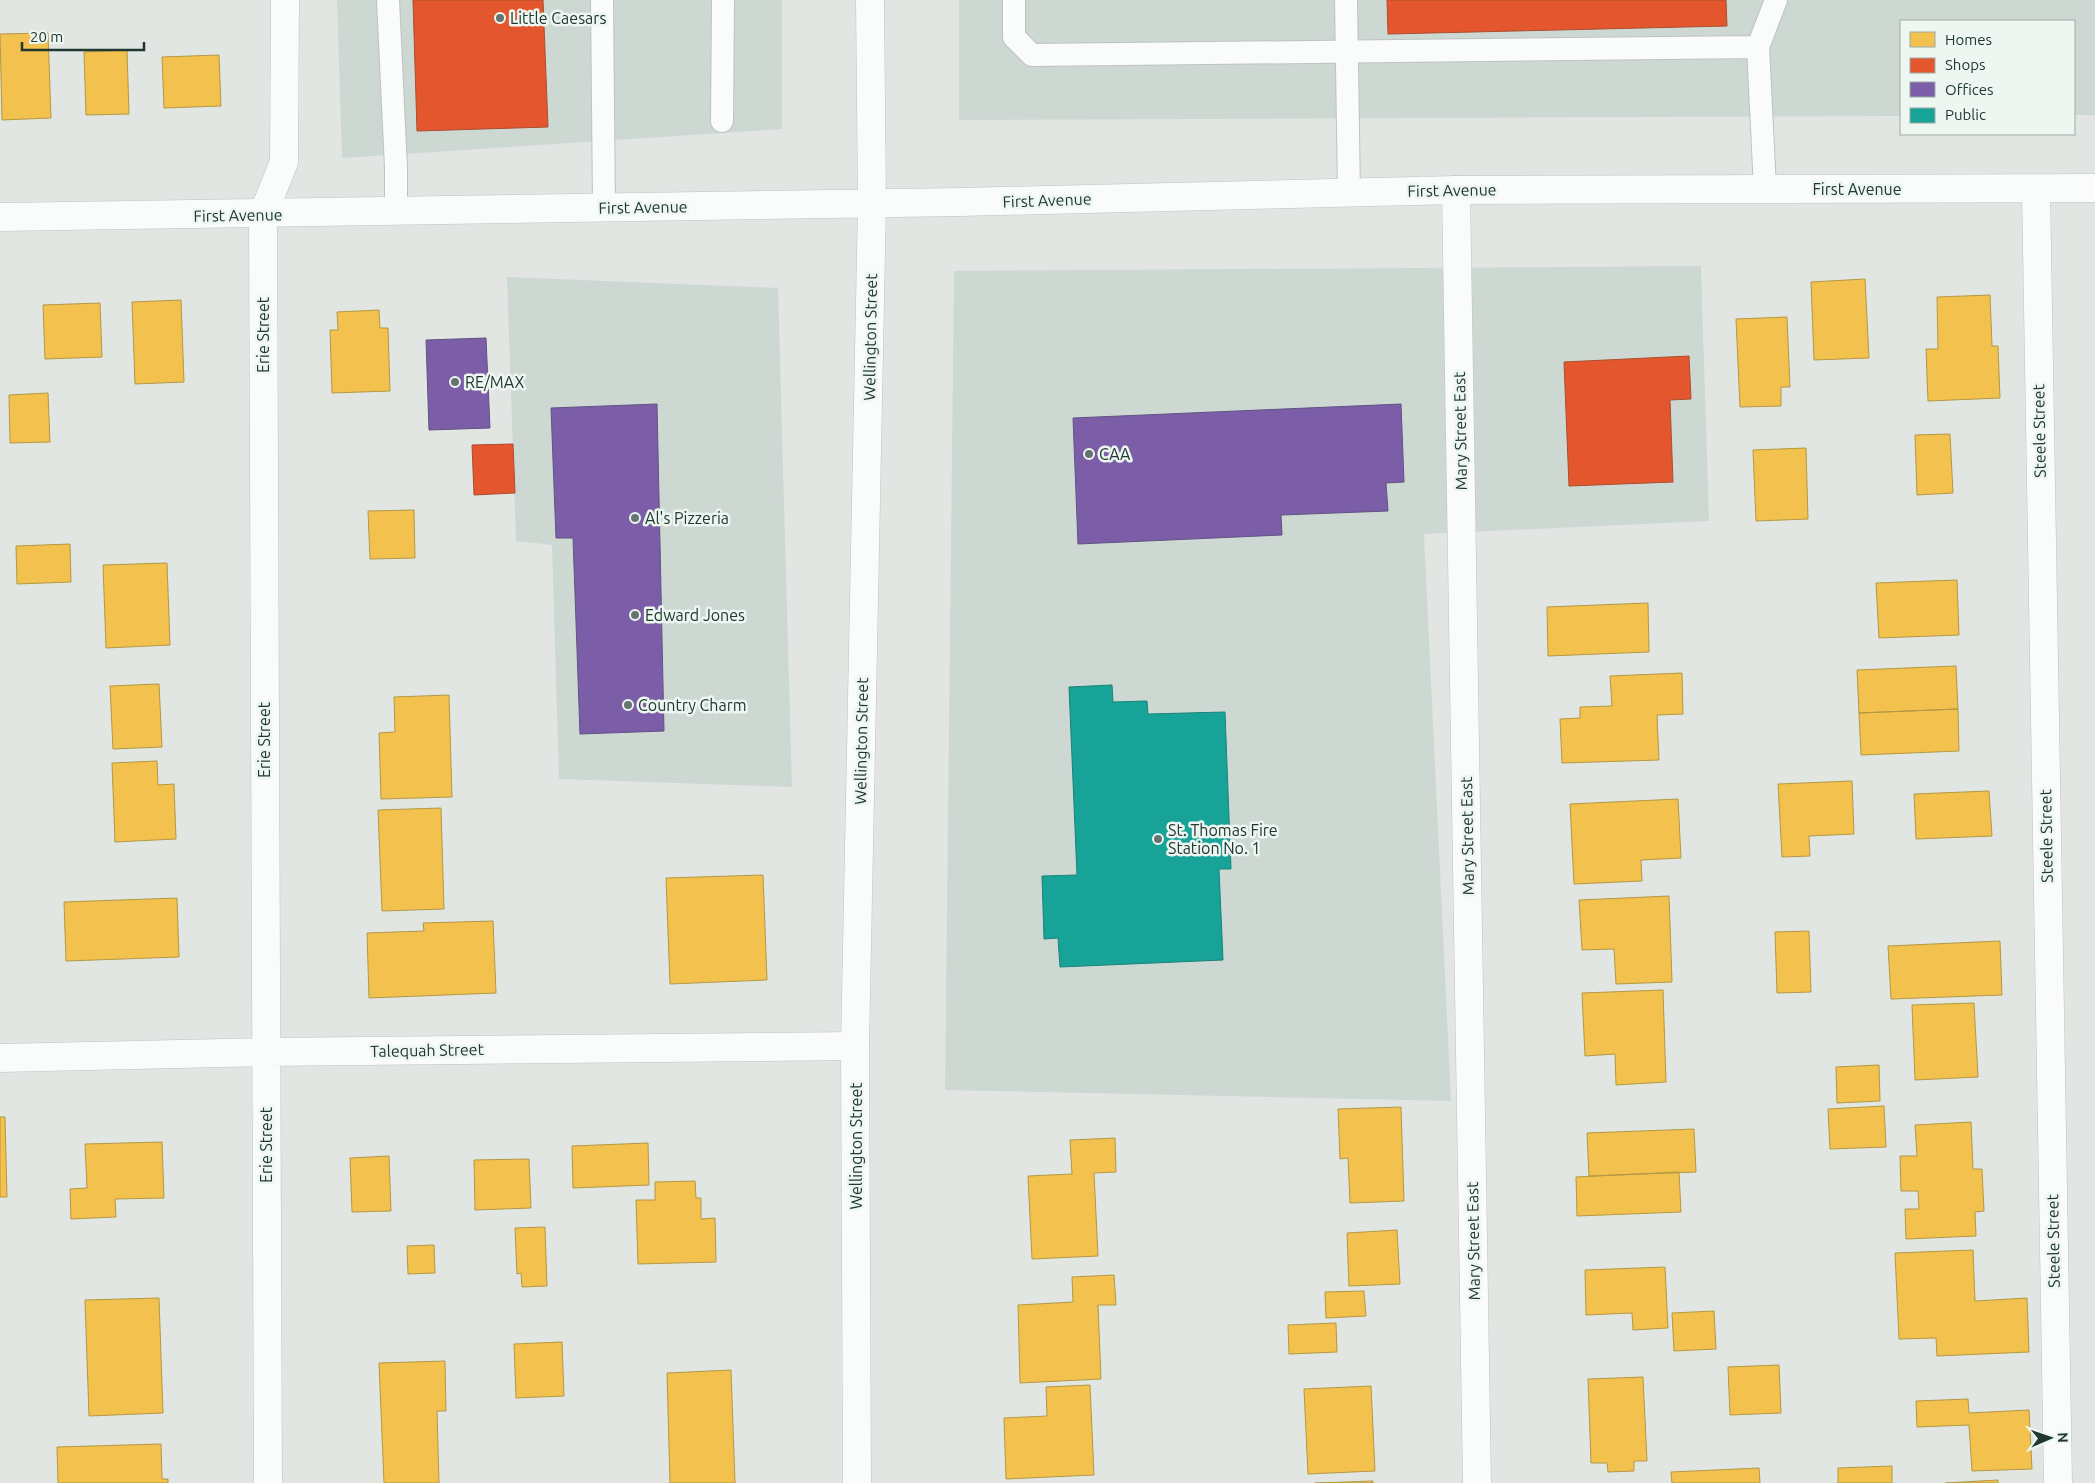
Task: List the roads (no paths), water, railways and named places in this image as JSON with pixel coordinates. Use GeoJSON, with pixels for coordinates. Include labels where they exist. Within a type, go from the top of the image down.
{"type":"FeatureCollection","features":[{"type":"Feature","properties":{"kind":"street","name":"Erie Street"},"geometry":{"type":"LineString","coordinates":[[268,1483],[263,214],[284,162],[285,0]]}},
{"type":"Feature","properties":{"kind":"street","name":"Wellington Street"},"geometry":{"type":"LineString","coordinates":[[857,1483],[855,1046],[872,203],[870,0]]}},
{"type":"Feature","properties":{"kind":"street","name":"First Avenue"},"geometry":{"type":"LineString","coordinates":[[0,217],[396,212],[1456,190],[2095,188]]}},
{"type":"Feature","properties":{"kind":"street","name":"Steele Street"},"geometry":{"type":"LineString","coordinates":[[2036,189],[2058,1483]]}},
{"type":"Feature","properties":{"kind":"street","name":"Mary Street East"},"geometry":{"type":"LineString","coordinates":[[1456,190],[1476,1483]]}},
{"type":"Feature","properties":{"kind":"street","name":"Talequah Street"},"geometry":{"type":"LineString","coordinates":[[0,1058],[265,1052],[855,1046]]}},
{"type":"Feature","properties":{"kind":"lane"},"geometry":{"type":"LineString","coordinates":[[388,0],[396,168],[396,212]]}},
{"type":"Feature","properties":{"kind":"lane"},"geometry":{"type":"LineString","coordinates":[[602,0],[604,208]]}},
{"type":"Feature","properties":{"kind":"lane"},"geometry":{"type":"LineString","coordinates":[[722,121],[723,0]]}},
{"type":"Feature","properties":{"kind":"lane"},"geometry":{"type":"LineString","coordinates":[[1014,0],[1014,37],[1032,55],[1758,47]]}},
{"type":"Feature","properties":{"kind":"lane"},"geometry":{"type":"LineString","coordinates":[[1346,0],[1348,193]]}},
{"type":"Feature","properties":{"kind":"lane"},"geometry":{"type":"LineString","coordinates":[[1765,189],[1758,47],[1776,0]]}},
{"type":"Feature","properties":{"kind":"place","name":"Little Caesars"},"geometry":{"type":"Point","coordinates":[500,18]}},
{"type":"Feature","properties":{"kind":"place","name":"RE/MAX"},"geometry":{"type":"Point","coordinates":[455,382]}},
{"type":"Feature","properties":{"kind":"place","name":"CAA"},"geometry":{"type":"Point","coordinates":[1089,454]}},
{"type":"Feature","properties":{"kind":"place","name":"Al's Pizzeria"},"geometry":{"type":"Point","coordinates":[635,518]}},
{"type":"Feature","properties":{"kind":"place","name":"Edward Jones"},"geometry":{"type":"Point","coordinates":[635,615]}},
{"type":"Feature","properties":{"kind":"place","name":"Country Charm"},"geometry":{"type":"Point","coordinates":[628,705]}},
{"type":"Feature","properties":{"kind":"place","name":"St. Thomas Fire Station No. 1"},"geometry":{"type":"Point","coordinates":[1158,839]}}]}
